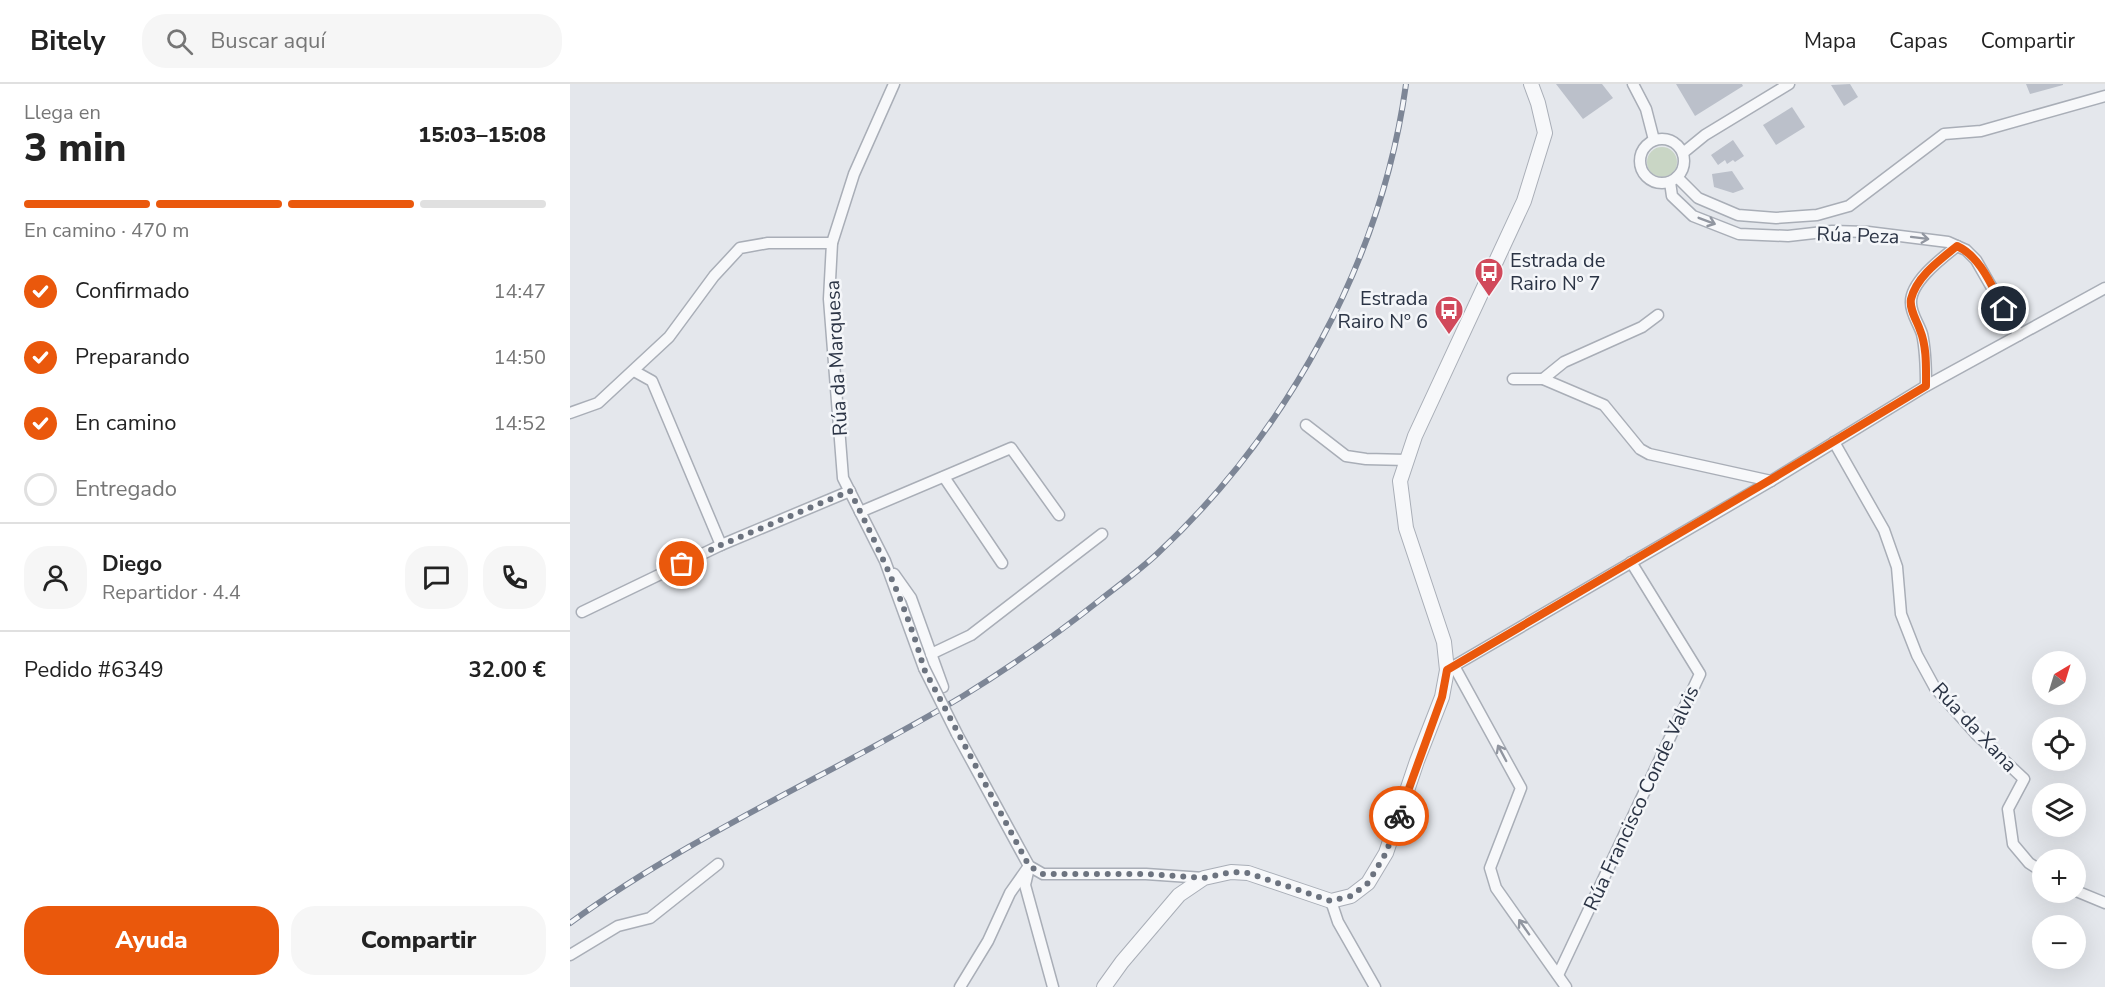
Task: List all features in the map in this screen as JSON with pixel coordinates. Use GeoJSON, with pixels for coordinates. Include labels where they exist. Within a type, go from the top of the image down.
{"type":"FeatureCollection","features":[{"type":"Feature","properties":{"kind":"street","name":"Rúa da Marquesa"},"geometry":{"type":"LineString","coordinates":[[894,84],[854,174],[832,243],[829,299],[843,477],[885,561],[919,649],[924,669],[1029,866]]}},
{"type":"Feature","properties":{"kind":"street"},"geometry":{"type":"LineString","coordinates":[[1532,84],[1545,133],[1524,201],[1415,436],[1400,481],[1406,528],[1451,668],[1521,788],[1490,868],[1496,888],[1566,987]]}},
{"type":"Feature","properties":{"kind":"street"},"geometry":{"type":"LineString","coordinates":[[1633,84],[1646,109],[1654,140]]}},
{"type":"Feature","properties":{"kind":"street"},"geometry":{"type":"LineString","coordinates":[[1683,153],[1705,135],[1788,84]]}},
{"type":"Feature","properties":{"kind":"street"},"geometry":{"type":"LineString","coordinates":[[1673,180],[1698,198],[1738,215],[1776,218],[1817,215],[1849,206],[1944,134],[1981,131],[2105,96]]}},
{"type":"Feature","properties":{"kind":"street"},"geometry":{"type":"LineString","coordinates":[[1654,140],[1671,141],[1683,153],[1682,170],[1673,180],[1661,183],[1653,181],[1641,169],[1642,152],[1654,140]]}},
{"type":"Feature","properties":{"kind":"street","name":"Rúa Peza"},"geometry":{"type":"LineString","coordinates":[[1673,180],[1672,196],[1693,216],[1739,234],[1788,236],[1832,231],[1868,232],[1948,242],[1966,250],[1976,260],[2019,335]]}},
{"type":"Feature","properties":{"kind":"street"},"geometry":{"type":"LineString","coordinates":[[570,413],[598,403],[634,371],[669,337],[714,276],[740,248],[768,243],[832,243]]}},
{"type":"Feature","properties":{"kind":"street"},"geometry":{"type":"LineString","coordinates":[[1926,386],[1924,346],[1911,300],[1920,280],[1957,246]]}},
{"type":"Feature","properties":{"kind":"street"},"geometry":{"type":"LineString","coordinates":[[1029,866],[1043,874],[1146,874],[1204,878],[1231,872],[1248,873],[1331,901],[1351,896],[1368,883],[1386,853],[1451,668],[1926,386],[2105,288]]}},
{"type":"Feature","properties":{"kind":"street"},"geometry":{"type":"LineString","coordinates":[[1544,379],[1564,362],[1642,327],[1658,315]]}},
{"type":"Feature","properties":{"kind":"street"},"geometry":{"type":"LineString","coordinates":[[634,371],[652,381],[721,545]]}},
{"type":"Feature","properties":{"kind":"street"},"geometry":{"type":"LineString","coordinates":[[1513,379],[1544,379],[1604,405],[1640,449],[1649,454],[1770,480]]}},
{"type":"Feature","properties":{"kind":"street"},"geometry":{"type":"LineString","coordinates":[[1306,425],[1346,456],[1407,460]]}},
{"type":"Feature","properties":{"kind":"street","name":"Rúa da Xana"},"geometry":{"type":"LineString","coordinates":[[1834,442],[1884,530],[1896,567],[1901,614],[1917,655],[1935,688],[1977,734],[2024,779],[2007,809],[2013,844],[2032,865]]}},
{"type":"Feature","properties":{"kind":"street"},"geometry":{"type":"LineString","coordinates":[[860,512],[1011,448],[1059,515]]}},
{"type":"Feature","properties":{"kind":"street"},"geometry":{"type":"LineString","coordinates":[[944,477],[1002,563]]}},
{"type":"Feature","properties":{"kind":"street"},"geometry":{"type":"LineString","coordinates":[[582,612],[721,545],[850,491]]}},
{"type":"Feature","properties":{"kind":"street"},"geometry":{"type":"LineString","coordinates":[[931,654],[971,635],[1101,534]]}},
{"type":"Feature","properties":{"kind":"street","name":"Rúa da Marquesa"},"geometry":{"type":"LineString","coordinates":[[885,561],[911,598],[943,687]]}},
{"type":"Feature","properties":{"kind":"street","name":"Rúa Francisco Conde Valvis"},"geometry":{"type":"LineString","coordinates":[[1558,975],[1700,674],[1631,562]]}},
{"type":"Feature","properties":{"kind":"street"},"geometry":{"type":"LineString","coordinates":[[570,955],[618,926],[650,918],[718,864]]}},
{"type":"Feature","properties":{"kind":"street"},"geometry":{"type":"LineString","coordinates":[[960,987],[988,941],[1010,893],[1029,866]]}},
{"type":"Feature","properties":{"kind":"street"},"geometry":{"type":"LineString","coordinates":[[1029,866],[1025,885],[1053,987]]}},
{"type":"Feature","properties":{"kind":"street"},"geometry":{"type":"LineString","coordinates":[[1104,987],[1179,895],[1204,878]]}},
{"type":"Feature","properties":{"kind":"street"},"geometry":{"type":"LineString","coordinates":[[2086,895],[2105,903]]}},
{"type":"Feature","properties":{"kind":"street"},"geometry":{"type":"LineString","coordinates":[[1331,901],[1338,922],[1375,987]]}},
{"type":"Feature","properties":{"kind":"green space"},"geometry":{"type":"Polygon","coordinates":[[[1662,147],[1672,152],[1677,162],[1672,172],[1662,177],[1652,172],[1647,162],[1652,152],[1662,147]]]}},
{"type":"Feature","properties":{"kind":"building"},"geometry":{"type":"Polygon","coordinates":[[[1556,84],[1602,84],[1613,98],[1583,119],[1556,84]]]}},
{"type":"Feature","properties":{"kind":"building"},"geometry":{"type":"Polygon","coordinates":[[[1676,84],[1742,84],[1743,86],[1695,116],[1676,84]]]}},
{"type":"Feature","properties":{"kind":"building"},"geometry":{"type":"Polygon","coordinates":[[[1850,84],[1858,97],[1844,106],[1831,85],[1850,84]]]}},
{"type":"Feature","properties":{"kind":"building"},"geometry":{"type":"Polygon","coordinates":[[[2026,84],[2063,84],[2063,85],[2030,94],[2026,84]]]}},
{"type":"Feature","properties":{"kind":"building"},"geometry":{"type":"Polygon","coordinates":[[[1792,107],[1805,127],[1776,145],[1763,125],[1792,107]]]}},
{"type":"Feature","properties":{"kind":"building"},"geometry":{"type":"Polygon","coordinates":[[[1733,140],[1744,156],[1735,162],[1733,160],[1727,164],[1725,160],[1718,165],[1711,155],[1733,140]]]}},
{"type":"Feature","properties":{"kind":"building"},"geometry":{"type":"Polygon","coordinates":[[[1732,171],[1744,189],[1733,193],[1714,187],[1712,174],[1732,171]]]}},
{"type":"Feature","properties":{"kind":"railway"},"geometry":{"type":"LineString","coordinates":[[570,923],[665,861],[981,685],[1067,626],[1137,571],[1205,506],[1248,454],[1287,398],[1321,340],[1351,278],[1375,215],[1394,150],[1406,84]]}},
{"type":"Feature","properties":{"kind":"way so far"},"geometry":{"type":"LineString","coordinates":[[682,564],[721,545],[850,491],[885,561],[919,649],[924,669],[1029,866],[1037,872],[1043,874],[1146,874],[1204,878],[1231,872],[1248,873],[1331,901],[1351,896],[1368,883],[1386,853],[1399,816]]}},
{"type":"Feature","properties":{"kind":"place","name":"Estrada de Rairo Nº 7"},"geometry":{"type":"Point","coordinates":[1489,298]}},
{"type":"Feature","properties":{"kind":"place","name":"Estrada Rairo Nº 6"},"geometry":{"type":"Point","coordinates":[1449,336]}},
{"type":"Feature","properties":{"kind":"route"},"geometry":{"type":"LineString","coordinates":[[1399,816],[1442,697],[1447,670],[1926,386],[1924,346],[1911,300],[1920,280],[1957,246],[1966,250],[1976,260],[2004,309]]}}]}
